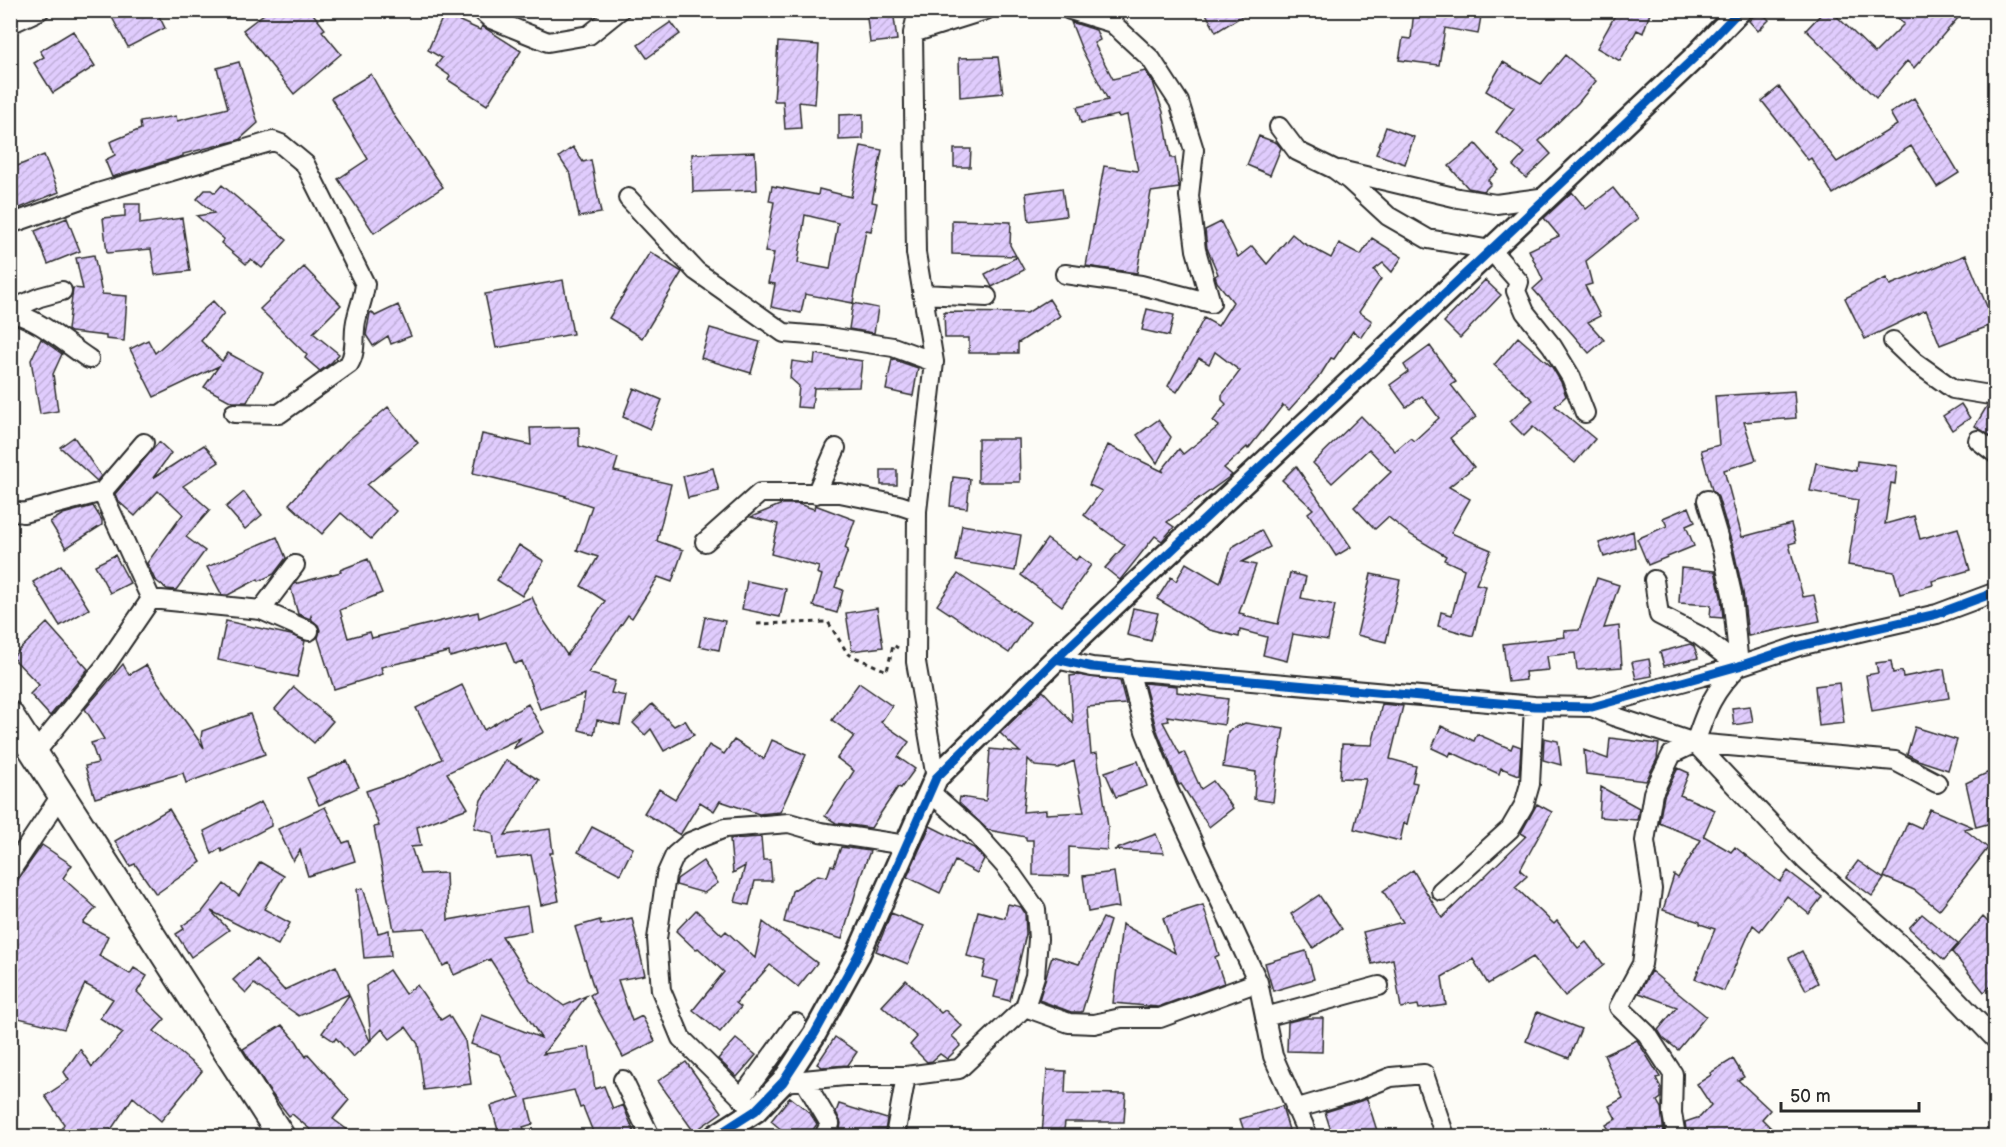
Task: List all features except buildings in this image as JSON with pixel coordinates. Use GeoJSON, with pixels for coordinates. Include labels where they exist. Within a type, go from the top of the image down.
{"type":"FeatureCollection","features":[{"type":"Feature","properties":{"kind":"main road"},"geometry":{"type":"LineString","coordinates":[[10,715],[281,1137]]}},
{"type":"Feature","properties":{"kind":"street"},"geometry":{"type":"LineString","coordinates":[[10,24],[40,10]]}},
{"type":"Feature","properties":{"kind":"street"},"geometry":{"type":"LineString","coordinates":[[481,10],[491,19],[548,42],[589,35],[620,10]]}},
{"type":"Feature","properties":{"kind":"street"},"geometry":{"type":"LineString","coordinates":[[716,1137],[794,1081],[845,1076],[906,1076],[959,1070],[1026,1007],[1035,976],[1038,939],[1036,909],[1007,868],[933,785],[916,662],[917,511],[934,362],[916,253],[913,33],[918,10]]}},
{"type":"Feature","properties":{"kind":"street"},"geometry":{"type":"LineString","coordinates":[[913,33],[986,10]]}},
{"type":"Feature","properties":{"kind":"street"},"geometry":{"type":"LineString","coordinates":[[1065,274],[1141,285],[1211,303],[1196,250],[1189,196],[1194,150],[1179,102],[1151,59],[1112,23],[1070,10]]}},
{"type":"Feature","properties":{"kind":"street"},"geometry":{"type":"LineString","coordinates":[[1101,20],[1119,10]]}},
{"type":"Feature","properties":{"kind":"street"},"geometry":{"type":"LineString","coordinates":[[794,1081],[814,1034],[858,955],[933,785],[1056,659],[1694,58],[1740,10]]}},
{"type":"Feature","properties":{"kind":"street"},"geometry":{"type":"LineString","coordinates":[[1279,128],[1297,151],[1334,169],[1388,216],[1428,239],[1491,250],[1519,282],[1516,291],[1525,312],[1552,346],[1571,377],[1585,412]]}},
{"type":"Feature","properties":{"kind":"street"},"geometry":{"type":"LineString","coordinates":[[10,224],[98,193],[273,141],[281,144],[305,164],[365,284],[364,298],[356,318],[354,355],[349,364],[279,414],[234,413]]}},
{"type":"Feature","properties":{"kind":"street"},"geometry":{"type":"LineString","coordinates":[[1334,169],[1458,198],[1496,204],[1547,197]]}},
{"type":"Feature","properties":{"kind":"street"},"geometry":{"type":"LineString","coordinates":[[628,198],[696,271],[784,333],[822,336],[893,348],[934,362]]}},
{"type":"Feature","properties":{"kind":"street"},"geometry":{"type":"LineString","coordinates":[[10,311],[40,297],[62,291]]}},
{"type":"Feature","properties":{"kind":"street"},"geometry":{"type":"LineString","coordinates":[[922,294],[987,297]]}},
{"type":"Feature","properties":{"kind":"street"},"geometry":{"type":"LineString","coordinates":[[10,311],[23,315],[52,331],[89,359]]}},
{"type":"Feature","properties":{"kind":"street"},"geometry":{"type":"LineString","coordinates":[[1893,341],[1916,362],[1953,389],[1995,396]]}},
{"type":"Feature","properties":{"kind":"street"},"geometry":{"type":"LineString","coordinates":[[1978,440],[1995,454]]}},
{"type":"Feature","properties":{"kind":"street"},"geometry":{"type":"LineString","coordinates":[[10,510],[23,513],[102,492],[144,443]]}},
{"type":"Feature","properties":{"kind":"street"},"geometry":{"type":"LineString","coordinates":[[816,494],[836,448]]}},
{"type":"Feature","properties":{"kind":"street"},"geometry":{"type":"LineString","coordinates":[[102,492],[151,599]]}},
{"type":"Feature","properties":{"kind":"street"},"geometry":{"type":"LineString","coordinates":[[705,542],[760,493],[840,493],[917,511]]}},
{"type":"Feature","properties":{"kind":"street"},"geometry":{"type":"LineString","coordinates":[[1707,500],[1732,594],[1739,666]]}},
{"type":"Feature","properties":{"kind":"street"},"geometry":{"type":"LineString","coordinates":[[261,610],[295,565]]}},
{"type":"Feature","properties":{"kind":"street"},"geometry":{"type":"LineString","coordinates":[[1654,580],[1659,615],[1700,636],[1739,666]]}},
{"type":"Feature","properties":{"kind":"street"},"geometry":{"type":"LineString","coordinates":[[1056,659],[1092,667],[1534,706],[1592,707],[1739,666],[1799,646],[1937,614],[1995,592]]}},
{"type":"Feature","properties":{"kind":"street"},"geometry":{"type":"LineString","coordinates":[[151,599],[261,610],[309,631]]}},
{"type":"Feature","properties":{"kind":"street"},"geometry":{"type":"LineString","coordinates":[[35,753],[106,665],[151,599]]}},
{"type":"Feature","properties":{"kind":"street"},"geometry":{"type":"LineString","coordinates":[[1676,1137],[1672,1113],[1672,1074],[1647,1034],[1619,1007],[1642,964],[1652,889],[1645,841],[1653,793],[1672,754],[1695,743],[1705,711],[1721,684],[1739,666]]}},
{"type":"Feature","properties":{"kind":"street"},"geometry":{"type":"LineString","coordinates":[[1129,669],[1145,731],[1167,787],[1258,982],[1273,1056],[1306,1137]]}},
{"type":"Feature","properties":{"kind":"street"},"geometry":{"type":"LineString","coordinates":[[1441,891],[1510,829],[1524,805],[1530,784],[1534,706]]}},
{"type":"Feature","properties":{"kind":"street"},"geometry":{"type":"LineString","coordinates":[[1592,707],[1612,716],[1695,743],[1895,761],[1937,783]]}},
{"type":"Feature","properties":{"kind":"street"},"geometry":{"type":"LineString","coordinates":[[1695,743],[1806,861],[1926,968],[1995,1040]]}},
{"type":"Feature","properties":{"kind":"street"},"geometry":{"type":"LineString","coordinates":[[10,872],[62,794]]}},
{"type":"Feature","properties":{"kind":"street"},"geometry":{"type":"LineString","coordinates":[[744,1117],[681,1038],[661,990],[657,939],[666,875],[675,855],[690,842],[725,828],[789,823],[820,832],[906,845]]}},
{"type":"Feature","properties":{"kind":"street"},"geometry":{"type":"LineString","coordinates":[[1026,1007],[1069,1023],[1094,1024],[1121,1018],[1160,1018],[1258,982]]}},
{"type":"Feature","properties":{"kind":"street"},"geometry":{"type":"LineString","coordinates":[[1265,1017],[1379,986]]}},
{"type":"Feature","properties":{"kind":"street"},"geometry":{"type":"LineString","coordinates":[[744,1117],[796,1023]]}},
{"type":"Feature","properties":{"kind":"street"},"geometry":{"type":"LineString","coordinates":[[1295,1109],[1356,1091],[1391,1077],[1425,1074],[1445,1137]]}},
{"type":"Feature","properties":{"kind":"street"},"geometry":{"type":"LineString","coordinates":[[895,1137],[906,1076]]}},
{"type":"Feature","properties":{"kind":"street"},"geometry":{"type":"LineString","coordinates":[[623,1080],[650,1137]]}},
{"type":"Feature","properties":{"kind":"street"},"geometry":{"type":"LineString","coordinates":[[794,1081],[830,1124],[824,1137]]}},
{"type":"Feature","properties":{"kind":"path"},"geometry":{"type":"LineString","coordinates":[[757,624],[828,622],[848,654],[887,671],[893,645],[916,662]]}},
{"type":"Feature","properties":{"kind":"cycle path"},"geometry":{"type":"LineString","coordinates":[[716,1136],[755,1111],[783,1082],[815,1033],[858,955],[936,778],[1056,659],[1694,58],[1740,10]]}},
{"type":"Feature","properties":{"kind":"cycle path"},"geometry":{"type":"LineString","coordinates":[[1056,659],[1092,667],[1534,706],[1592,707],[1739,666],[1799,646],[1937,614],[1996,592]]}}]}
